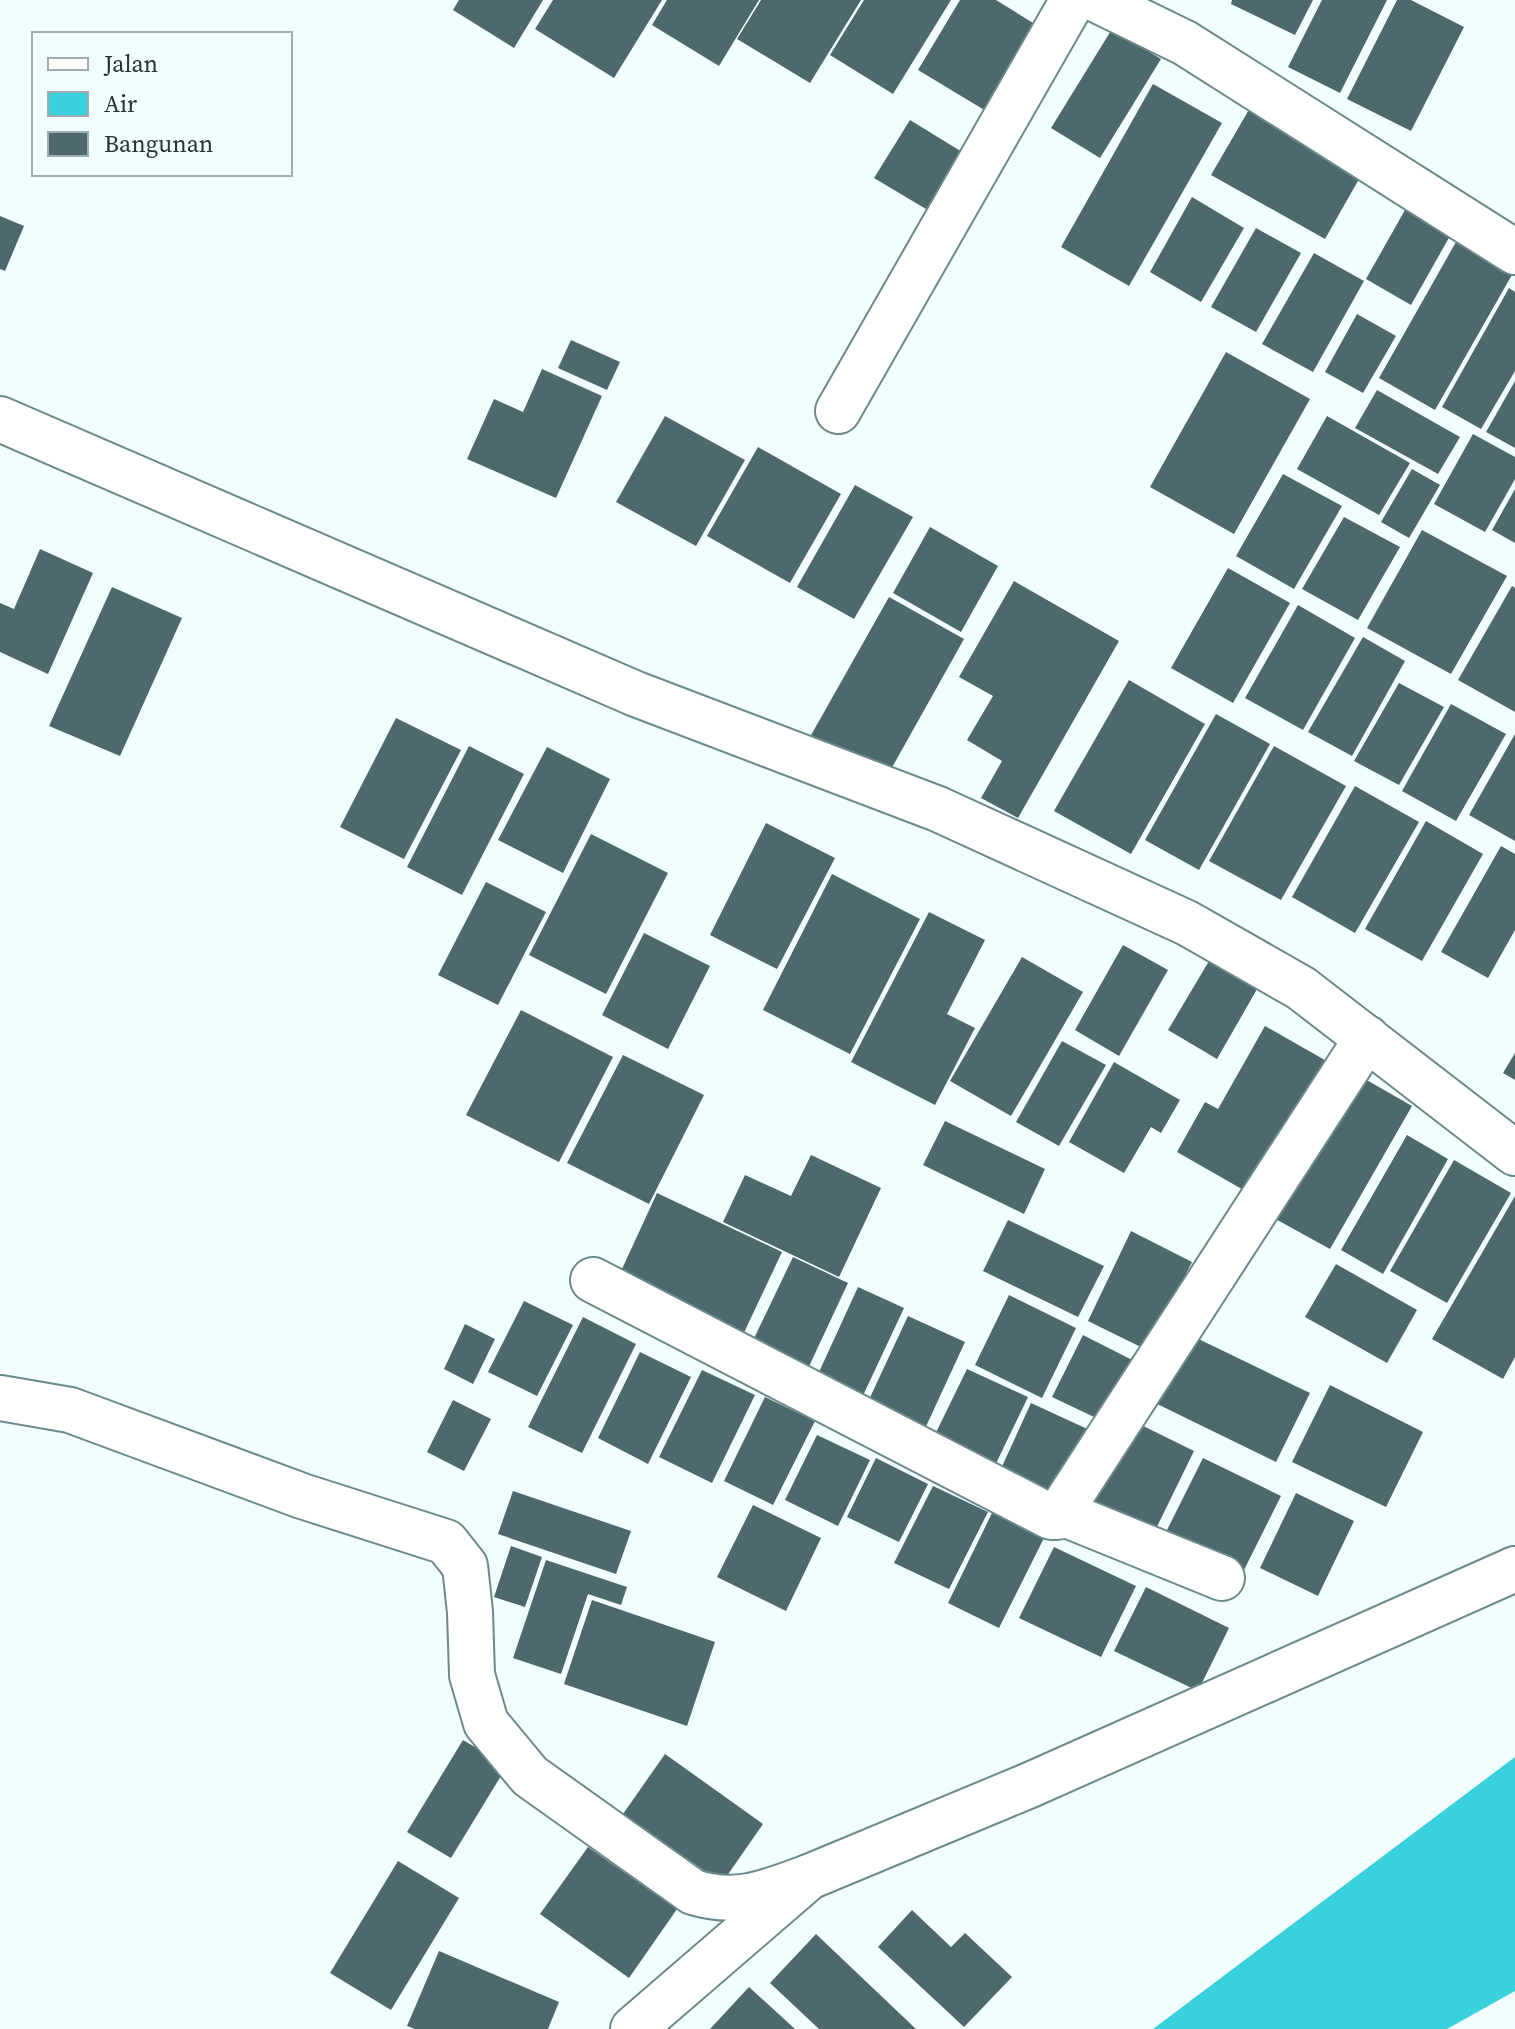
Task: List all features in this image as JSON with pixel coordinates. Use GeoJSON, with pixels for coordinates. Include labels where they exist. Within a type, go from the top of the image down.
{"type":"FeatureCollection","features":[{"type":"Feature","properties":{"kind":"street"},"geometry":{"type":"LineString","coordinates":[[838,411],[1073,0]]}},
{"type":"Feature","properties":{"kind":"street"},"geometry":{"type":"LineString","coordinates":[[1097,0],[1185,43],[1515,252]]}},
{"type":"Feature","properties":{"kind":"street"},"geometry":{"type":"LineString","coordinates":[[0,419],[636,694],[938,809],[1187,923],[1301,988],[1515,1153]]}},
{"type":"Feature","properties":{"kind":"street"},"geometry":{"type":"LineString","coordinates":[[593,1280],[1051,1517],[1057,1517],[1367,1038]]}},
{"type":"Feature","properties":{"kind":"street"},"geometry":{"type":"LineString","coordinates":[[0,1398],[70,1410],[302,1496],[446,1542],[465,1566],[472,1675],[486,1723],[530,1776],[693,1892],[707,1896],[740,1899],[809,1877],[1030,1785],[1515,1569]]}},
{"type":"Feature","properties":{"kind":"street"},"geometry":{"type":"LineString","coordinates":[[1062,1513],[1222,1578]]}},
{"type":"Feature","properties":{"kind":"street"},"geometry":{"type":"LineString","coordinates":[[633,2029],[809,1877]]}},
{"type":"Feature","properties":{"kind":"water"},"geometry":{"type":"Polygon","coordinates":[[[1515,1757],[1515,1991],[1447,2029],[1153,2029],[1515,1757]]]}},
{"type":"Feature","properties":{"kind":"building"},"geometry":{"type":"Polygon","coordinates":[[[459,0],[543,0],[514,48],[453,10],[459,0]]]}},
{"type":"Feature","properties":{"kind":"building"},"geometry":{"type":"Polygon","coordinates":[[[553,0],[662,0],[614,78],[535,29],[553,0]]]}},
{"type":"Feature","properties":{"kind":"building"},"geometry":{"type":"Polygon","coordinates":[[[667,0],[759,0],[719,66],[652,25],[667,0]]]}},
{"type":"Feature","properties":{"kind":"building"},"geometry":{"type":"Polygon","coordinates":[[[761,0],[861,0],[810,83],[737,39],[761,0]]]}},
{"type":"Feature","properties":{"kind":"building"},"geometry":{"type":"Polygon","coordinates":[[[864,0],[951,0],[893,94],[830,55],[864,0]]]}},
{"type":"Feature","properties":{"kind":"building"},"geometry":{"type":"Polygon","coordinates":[[[960,0],[996,0],[1038,26],[986,111],[918,70],[960,0]]]}},
{"type":"Feature","properties":{"kind":"building"},"geometry":{"type":"Polygon","coordinates":[[[1232,0],[1313,0],[1295,35],[1231,4],[1232,0]]]}},
{"type":"Feature","properties":{"kind":"building"},"geometry":{"type":"Polygon","coordinates":[[[1322,0],[1387,0],[1340,93],[1288,67],[1322,0]]]}},
{"type":"Feature","properties":{"kind":"building"},"geometry":{"type":"Polygon","coordinates":[[[1397,0],[1411,0],[1464,27],[1411,131],[1347,99],[1397,0]]]}},
{"type":"Feature","properties":{"kind":"building"},"geometry":{"type":"Polygon","coordinates":[[[1112,29],[1161,59],[1100,158],[1051,128],[1112,29]]]}},
{"type":"Feature","properties":{"kind":"building"},"geometry":{"type":"Polygon","coordinates":[[[1153,84],[1222,123],[1129,286],[1061,247],[1153,84]]]}},
{"type":"Feature","properties":{"kind":"building"},"geometry":{"type":"Polygon","coordinates":[[[1254,101],[1367,165],[1325,239],[1211,175],[1254,101]]]}},
{"type":"Feature","properties":{"kind":"building"},"geometry":{"type":"Polygon","coordinates":[[[910,120],[967,155],[931,212],[874,178],[910,120]]]}},
{"type":"Feature","properties":{"kind":"building"},"geometry":{"type":"Polygon","coordinates":[[[1414,194],[1459,220],[1411,305],[1366,279],[1414,194]]]}},
{"type":"Feature","properties":{"kind":"building"},"geometry":{"type":"Polygon","coordinates":[[[1192,197],[1244,228],[1201,302],[1150,272],[1192,197]]]}},
{"type":"Feature","properties":{"kind":"building"},"geometry":{"type":"Polygon","coordinates":[[[0,216],[24,226],[5,271],[0,269],[0,216]]]}},
{"type":"Feature","properties":{"kind":"building"},"geometry":{"type":"Polygon","coordinates":[[[1256,228],[1301,253],[1256,332],[1211,307],[1256,228]]]}},
{"type":"Feature","properties":{"kind":"building"},"geometry":{"type":"Polygon","coordinates":[[[1456,242],[1513,273],[1435,410],[1379,378],[1456,242]]]}},
{"type":"Feature","properties":{"kind":"building"},"geometry":{"type":"Polygon","coordinates":[[[1314,253],[1364,281],[1313,372],[1262,344],[1314,253]]]}},
{"type":"Feature","properties":{"kind":"building"},"geometry":{"type":"Polygon","coordinates":[[[1509,288],[1515,292],[1515,371],[1481,429],[1442,407],[1509,288]]]}},
{"type":"Feature","properties":{"kind":"building"},"geometry":{"type":"Polygon","coordinates":[[[1357,314],[1396,336],[1363,393],[1325,372],[1357,314]]]}},
{"type":"Feature","properties":{"kind":"building"},"geometry":{"type":"Polygon","coordinates":[[[571,340],[620,362],[607,390],[558,368],[571,340]]]}},
{"type":"Feature","properties":{"kind":"building"},"geometry":{"type":"Polygon","coordinates":[[[1226,352],[1310,399],[1234,534],[1150,487],[1226,352]]]}},
{"type":"Feature","properties":{"kind":"building"},"geometry":{"type":"Polygon","coordinates":[[[542,369],[602,396],[556,498],[467,459],[494,399],[523,412],[542,369]]]}},
{"type":"Feature","properties":{"kind":"building"},"geometry":{"type":"Polygon","coordinates":[[[1515,381],[1515,448],[1486,432],[1515,381]]]}},
{"type":"Feature","properties":{"kind":"building"},"geometry":{"type":"Polygon","coordinates":[[[1377,390],[1460,437],[1438,474],[1355,428],[1377,390]]]}},
{"type":"Feature","properties":{"kind":"building"},"geometry":{"type":"Polygon","coordinates":[[[665,416],[745,460],[696,546],[616,502],[665,416]]]}},
{"type":"Feature","properties":{"kind":"building"},"geometry":{"type":"Polygon","coordinates":[[[1327,416],[1410,463],[1379,515],[1297,469],[1327,416]]]}},
{"type":"Feature","properties":{"kind":"building"},"geometry":{"type":"Polygon","coordinates":[[[1473,434],[1515,457],[1515,479],[1485,532],[1434,504],[1473,434]]]}},
{"type":"Feature","properties":{"kind":"building"},"geometry":{"type":"Polygon","coordinates":[[[758,447],[841,494],[790,583],[707,536],[758,447]]]}},
{"type":"Feature","properties":{"kind":"building"},"geometry":{"type":"Polygon","coordinates":[[[1412,469],[1440,485],[1409,538],[1381,522],[1412,469]]]}},
{"type":"Feature","properties":{"kind":"building"},"geometry":{"type":"Polygon","coordinates":[[[1283,474],[1342,506],[1294,589],[1236,556],[1283,474]]]}},
{"type":"Feature","properties":{"kind":"building"},"geometry":{"type":"Polygon","coordinates":[[[855,485],[913,517],[854,619],[797,587],[855,485]]]}},
{"type":"Feature","properties":{"kind":"building"},"geometry":{"type":"Polygon","coordinates":[[[1515,489],[1515,543],[1492,530],[1515,489]]]}},
{"type":"Feature","properties":{"kind":"building"},"geometry":{"type":"Polygon","coordinates":[[[1344,517],[1400,547],[1358,620],[1302,589],[1344,517]]]}},
{"type":"Feature","properties":{"kind":"building"},"geometry":{"type":"Polygon","coordinates":[[[930,527],[998,566],[961,632],[893,593],[930,527]]]}},
{"type":"Feature","properties":{"kind":"building"},"geometry":{"type":"Polygon","coordinates":[[[1422,530],[1507,576],[1451,674],[1367,628],[1422,530]]]}},
{"type":"Feature","properties":{"kind":"building"},"geometry":{"type":"Polygon","coordinates":[[[40,549],[93,573],[48,674],[0,652],[0,603],[14,609],[40,549]]]}},
{"type":"Feature","properties":{"kind":"building"},"geometry":{"type":"Polygon","coordinates":[[[1228,568],[1290,603],[1233,703],[1171,668],[1228,568]]]}},
{"type":"Feature","properties":{"kind":"building"},"geometry":{"type":"Polygon","coordinates":[[[1014,581],[1119,641],[1018,818],[981,798],[1002,761],[967,740],[993,696],[959,677],[1014,581]]]}},
{"type":"Feature","properties":{"kind":"building"},"geometry":{"type":"Polygon","coordinates":[[[1512,586],[1515,588],[1515,712],[1458,680],[1512,586]]]}},
{"type":"Feature","properties":{"kind":"building"},"geometry":{"type":"Polygon","coordinates":[[[112,587],[182,618],[120,756],[49,726],[112,587]]]}},
{"type":"Feature","properties":{"kind":"building"},"geometry":{"type":"Polygon","coordinates":[[[889,597],[964,639],[885,780],[810,737],[889,597]]]}},
{"type":"Feature","properties":{"kind":"building"},"geometry":{"type":"Polygon","coordinates":[[[1298,605],[1355,638],[1303,730],[1245,698],[1298,605]]]}},
{"type":"Feature","properties":{"kind":"building"},"geometry":{"type":"Polygon","coordinates":[[[1363,637],[1405,661],[1352,756],[1308,732],[1363,637]]]}},
{"type":"Feature","properties":{"kind":"building"},"geometry":{"type":"Polygon","coordinates":[[[1129,680],[1205,724],[1131,854],[1054,811],[1129,680]]]}},
{"type":"Feature","properties":{"kind":"building"},"geometry":{"type":"Polygon","coordinates":[[[1399,683],[1444,707],[1399,785],[1354,761],[1399,683]]]}},
{"type":"Feature","properties":{"kind":"building"},"geometry":{"type":"Polygon","coordinates":[[[1451,704],[1506,734],[1456,821],[1402,791],[1451,704]]]}},
{"type":"Feature","properties":{"kind":"building"},"geometry":{"type":"Polygon","coordinates":[[[1216,714],[1270,744],[1199,870],[1145,840],[1216,714]]]}},
{"type":"Feature","properties":{"kind":"building"},"geometry":{"type":"Polygon","coordinates":[[[396,718],[461,750],[404,859],[340,827],[396,718]]]}},
{"type":"Feature","properties":{"kind":"building"},"geometry":{"type":"Polygon","coordinates":[[[1515,734],[1515,841],[1469,815],[1515,734]]]}},
{"type":"Feature","properties":{"kind":"building"},"geometry":{"type":"Polygon","coordinates":[[[469,746],[524,774],[462,895],[407,867],[469,746]]]}},
{"type":"Feature","properties":{"kind":"building"},"geometry":{"type":"Polygon","coordinates":[[[1274,746],[1346,786],[1281,900],[1209,861],[1274,746]]]}},
{"type":"Feature","properties":{"kind":"building"},"geometry":{"type":"Polygon","coordinates":[[[547,747],[610,779],[563,873],[498,840],[547,747]]]}},
{"type":"Feature","properties":{"kind":"building"},"geometry":{"type":"Polygon","coordinates":[[[1355,786],[1419,822],[1355,933],[1292,897],[1355,786]]]}},
{"type":"Feature","properties":{"kind":"building"},"geometry":{"type":"Polygon","coordinates":[[[1426,821],[1483,854],[1422,961],[1365,929],[1426,821]]]}},
{"type":"Feature","properties":{"kind":"building"},"geometry":{"type":"Polygon","coordinates":[[[766,823],[835,858],[777,969],[710,935],[766,823]]]}},
{"type":"Feature","properties":{"kind":"building"},"geometry":{"type":"Polygon","coordinates":[[[591,834],[668,873],[606,994],[529,955],[591,834]]]}},
{"type":"Feature","properties":{"kind":"building"},"geometry":{"type":"Polygon","coordinates":[[[1501,846],[1515,854],[1515,930],[1488,978],[1441,952],[1501,846]]]}},
{"type":"Feature","properties":{"kind":"building"},"geometry":{"type":"Polygon","coordinates":[[[832,874],[920,919],[850,1054],[763,1010],[832,874]]]}},
{"type":"Feature","properties":{"kind":"building"},"geometry":{"type":"Polygon","coordinates":[[[486,882],[546,912],[498,1005],[438,975],[486,882]]]}},
{"type":"Feature","properties":{"kind":"building"},"geometry":{"type":"Polygon","coordinates":[[[929,912],[985,940],[947,1014],[975,1028],[935,1105],[851,1062],[929,912]]]}},
{"type":"Feature","properties":{"kind":"building"},"geometry":{"type":"Polygon","coordinates":[[[644,933],[710,966],[668,1049],[602,1015],[644,933]]]}},
{"type":"Feature","properties":{"kind":"building"},"geometry":{"type":"Polygon","coordinates":[[[1123,945],[1168,970],[1119,1056],[1075,1030],[1123,945]]]}},
{"type":"Feature","properties":{"kind":"building"},"geometry":{"type":"Polygon","coordinates":[[[1212,956],[1260,984],[1217,1059],[1168,1030],[1212,956]]]}},
{"type":"Feature","properties":{"kind":"building"},"geometry":{"type":"Polygon","coordinates":[[[1022,957],[1083,992],[1011,1116],[950,1081],[1022,957]]]}},
{"type":"Feature","properties":{"kind":"building"},"geometry":{"type":"Polygon","coordinates":[[[521,1010],[613,1057],[559,1162],[466,1115],[521,1010]]]}},
{"type":"Feature","properties":{"kind":"building"},"geometry":{"type":"Polygon","coordinates":[[[1265,1026],[1337,1067],[1261,1200],[1177,1152],[1205,1102],[1218,1109],[1265,1026]]]}},
{"type":"Feature","properties":{"kind":"building"},"geometry":{"type":"Polygon","coordinates":[[[1062,1041],[1106,1065],[1059,1146],[1016,1122],[1062,1041]]]}},
{"type":"Feature","properties":{"kind":"building"},"geometry":{"type":"Polygon","coordinates":[[[1515,1053],[1515,1080],[1503,1073],[1515,1053]]]}},
{"type":"Feature","properties":{"kind":"building"},"geometry":{"type":"Polygon","coordinates":[[[623,1055],[704,1095],[649,1204],[567,1163],[623,1055]]]}},
{"type":"Feature","properties":{"kind":"building"},"geometry":{"type":"Polygon","coordinates":[[[1114,1062],[1180,1100],[1161,1133],[1151,1127],[1124,1173],[1069,1142],[1114,1062]]]}},
{"type":"Feature","properties":{"kind":"building"},"geometry":{"type":"Polygon","coordinates":[[[1351,1071],[1412,1106],[1330,1249],[1268,1215],[1351,1071]]]}},
{"type":"Feature","properties":{"kind":"building"},"geometry":{"type":"Polygon","coordinates":[[[945,1121],[1045,1169],[1024,1214],[923,1165],[945,1121]]]}},
{"type":"Feature","properties":{"kind":"building"},"geometry":{"type":"Polygon","coordinates":[[[1407,1135],[1448,1159],[1383,1274],[1341,1250],[1407,1135]]]}},
{"type":"Feature","properties":{"kind":"building"},"geometry":{"type":"Polygon","coordinates":[[[811,1155],[881,1188],[839,1277],[723,1222],[745,1175],[791,1196],[811,1155]]]}},
{"type":"Feature","properties":{"kind":"building"},"geometry":{"type":"Polygon","coordinates":[[[1454,1160],[1511,1193],[1447,1303],[1390,1271],[1454,1160]]]}},
{"type":"Feature","properties":{"kind":"building"},"geometry":{"type":"Polygon","coordinates":[[[657,1193],[782,1252],[741,1339],[616,1282],[657,1193]]]}},
{"type":"Feature","properties":{"kind":"building"},"geometry":{"type":"Polygon","coordinates":[[[1515,1196],[1515,1357],[1503,1379],[1432,1339],[1515,1196]]]}},
{"type":"Feature","properties":{"kind":"building"},"geometry":{"type":"Polygon","coordinates":[[[1008,1220],[1104,1266],[1078,1317],[983,1271],[1008,1220]]]}},
{"type":"Feature","properties":{"kind":"building"},"geometry":{"type":"Polygon","coordinates":[[[1131,1231],[1192,1262],[1147,1350],[1088,1321],[1131,1231]]]}},
{"type":"Feature","properties":{"kind":"building"},"geometry":{"type":"Polygon","coordinates":[[[793,1257],[848,1283],[804,1377],[748,1351],[793,1257]]]}},
{"type":"Feature","properties":{"kind":"building"},"geometry":{"type":"Polygon","coordinates":[[[1336,1264],[1417,1310],[1387,1363],[1305,1317],[1336,1264]]]}},
{"type":"Feature","properties":{"kind":"building"},"geometry":{"type":"Polygon","coordinates":[[[858,1287],[904,1308],[859,1404],[814,1383],[858,1287]]]}},
{"type":"Feature","properties":{"kind":"building"},"geometry":{"type":"Polygon","coordinates":[[[1009,1295],[1076,1328],[1042,1398],[975,1365],[1009,1295]]]}},
{"type":"Feature","properties":{"kind":"building"},"geometry":{"type":"Polygon","coordinates":[[[524,1301],[573,1325],[537,1396],[488,1372],[524,1301]]]}},
{"type":"Feature","properties":{"kind":"building"},"geometry":{"type":"Polygon","coordinates":[[[908,1316],[965,1342],[923,1433],[866,1406],[908,1316]]]}},
{"type":"Feature","properties":{"kind":"building"},"geometry":{"type":"Polygon","coordinates":[[[583,1317],[636,1344],[582,1453],[528,1427],[583,1317]]]}},
{"type":"Feature","properties":{"kind":"building"},"geometry":{"type":"Polygon","coordinates":[[[465,1324],[495,1339],[473,1384],[444,1369],[465,1324]]]}},
{"type":"Feature","properties":{"kind":"building"},"geometry":{"type":"Polygon","coordinates":[[[1184,1332],[1310,1393],[1276,1462],[1151,1401],[1184,1332]]]}},
{"type":"Feature","properties":{"kind":"building"},"geometry":{"type":"Polygon","coordinates":[[[1083,1335],[1142,1365],[1111,1425],[1052,1397],[1083,1335]]]}},
{"type":"Feature","properties":{"kind":"building"},"geometry":{"type":"Polygon","coordinates":[[[640,1352],[691,1377],[648,1464],[598,1438],[640,1352]]]}},
{"type":"Feature","properties":{"kind":"building"},"geometry":{"type":"Polygon","coordinates":[[[967,1369],[1028,1397],[989,1478],[928,1449],[967,1369]]]}},
{"type":"Feature","properties":{"kind":"building"},"geometry":{"type":"Polygon","coordinates":[[[702,1370],[755,1395],[712,1483],[659,1457],[702,1370]]]}},
{"type":"Feature","properties":{"kind":"building"},"geometry":{"type":"Polygon","coordinates":[[[1330,1385],[1423,1432],[1386,1507],[1292,1462],[1330,1385]]]}},
{"type":"Feature","properties":{"kind":"building"},"geometry":{"type":"Polygon","coordinates":[[[765,1397],[815,1421],[773,1505],[724,1481],[765,1397]]]}},
{"type":"Feature","properties":{"kind":"building"},"geometry":{"type":"Polygon","coordinates":[[[453,1400],[491,1419],[464,1471],[427,1452],[453,1400]]]}},
{"type":"Feature","properties":{"kind":"building"},"geometry":{"type":"Polygon","coordinates":[[[1031,1403],[1096,1433],[1058,1513],[994,1484],[1031,1403]]]}},
{"type":"Feature","properties":{"kind":"building"},"geometry":{"type":"Polygon","coordinates":[[[1129,1419],[1194,1451],[1150,1541],[1085,1508],[1129,1419]]]}},
{"type":"Feature","properties":{"kind":"building"},"geometry":{"type":"Polygon","coordinates":[[[817,1435],[870,1460],[838,1526],[785,1500],[817,1435]]]}},
{"type":"Feature","properties":{"kind":"building"},"geometry":{"type":"Polygon","coordinates":[[[876,1458],[928,1484],[899,1542],[847,1517],[876,1458]]]}},
{"type":"Feature","properties":{"kind":"building"},"geometry":{"type":"Polygon","coordinates":[[[1203,1458],[1281,1496],[1244,1570],[1166,1532],[1203,1458]]]}},
{"type":"Feature","properties":{"kind":"building"},"geometry":{"type":"Polygon","coordinates":[[[933,1486],[988,1512],[949,1589],[894,1563],[933,1486]]]}},
{"type":"Feature","properties":{"kind":"building"},"geometry":{"type":"Polygon","coordinates":[[[513,1491],[631,1531],[616,1574],[498,1534],[513,1491]]]}},
{"type":"Feature","properties":{"kind":"building"},"geometry":{"type":"Polygon","coordinates":[[[1296,1493],[1354,1521],[1318,1596],[1260,1568],[1296,1493]]]}},
{"type":"Feature","properties":{"kind":"building"},"geometry":{"type":"Polygon","coordinates":[[[753,1505],[821,1538],[786,1611],[717,1577],[753,1505]]]}},
{"type":"Feature","properties":{"kind":"building"},"geometry":{"type":"Polygon","coordinates":[[[992,1513],[1044,1538],[999,1628],[948,1603],[992,1513]]]}},
{"type":"Feature","properties":{"kind":"building"},"geometry":{"type":"Polygon","coordinates":[[[511,1546],[542,1557],[525,1607],[494,1597],[511,1546]]]}},
{"type":"Feature","properties":{"kind":"building"},"geometry":{"type":"Polygon","coordinates":[[[1054,1547],[1136,1586],[1101,1657],[1019,1618],[1054,1547]]]}},
{"type":"Feature","properties":{"kind":"building"},"geometry":{"type":"Polygon","coordinates":[[[546,1560],[627,1587],[621,1605],[588,1594],[561,1674],[513,1658],[546,1560]]]}},
{"type":"Feature","properties":{"kind":"building"},"geometry":{"type":"Polygon","coordinates":[[[1146,1587],[1229,1628],[1198,1691],[1114,1651],[1146,1587]]]}},
{"type":"Feature","properties":{"kind":"building"},"geometry":{"type":"Polygon","coordinates":[[[592,1600],[715,1642],[687,1726],[564,1684],[592,1600]]]}},
{"type":"Feature","properties":{"kind":"building"},"geometry":{"type":"Polygon","coordinates":[[[463,1740],[507,1766],[451,1858],[407,1832],[463,1740]]]}},
{"type":"Feature","properties":{"kind":"building"},"geometry":{"type":"Polygon","coordinates":[[[665,1754],[763,1824],[722,1883],[623,1814],[665,1754]]]}},
{"type":"Feature","properties":{"kind":"building"},"geometry":{"type":"Polygon","coordinates":[[[588,1847],[677,1909],[629,1978],[540,1914],[588,1847]]]}},
{"type":"Feature","properties":{"kind":"building"},"geometry":{"type":"Polygon","coordinates":[[[398,1861],[459,1898],[391,2010],[330,1973],[398,1861]]]}},
{"type":"Feature","properties":{"kind":"building"},"geometry":{"type":"Polygon","coordinates":[[[912,1910],[951,1947],[965,1933],[1012,1977],[964,2027],[878,1947],[912,1910]]]}},
{"type":"Feature","properties":{"kind":"building"},"geometry":{"type":"Polygon","coordinates":[[[816,1934],[916,2029],[819,2029],[770,1983],[816,1934]]]}},
{"type":"Feature","properties":{"kind":"building"},"geometry":{"type":"Polygon","coordinates":[[[439,1951],[559,2002],[548,2029],[415,2029],[407,2026],[439,1951]]]}},
{"type":"Feature","properties":{"kind":"building"},"geometry":{"type":"Polygon","coordinates":[[[749,1987],[795,2029],[710,2029],[749,1987]]]}}]}
